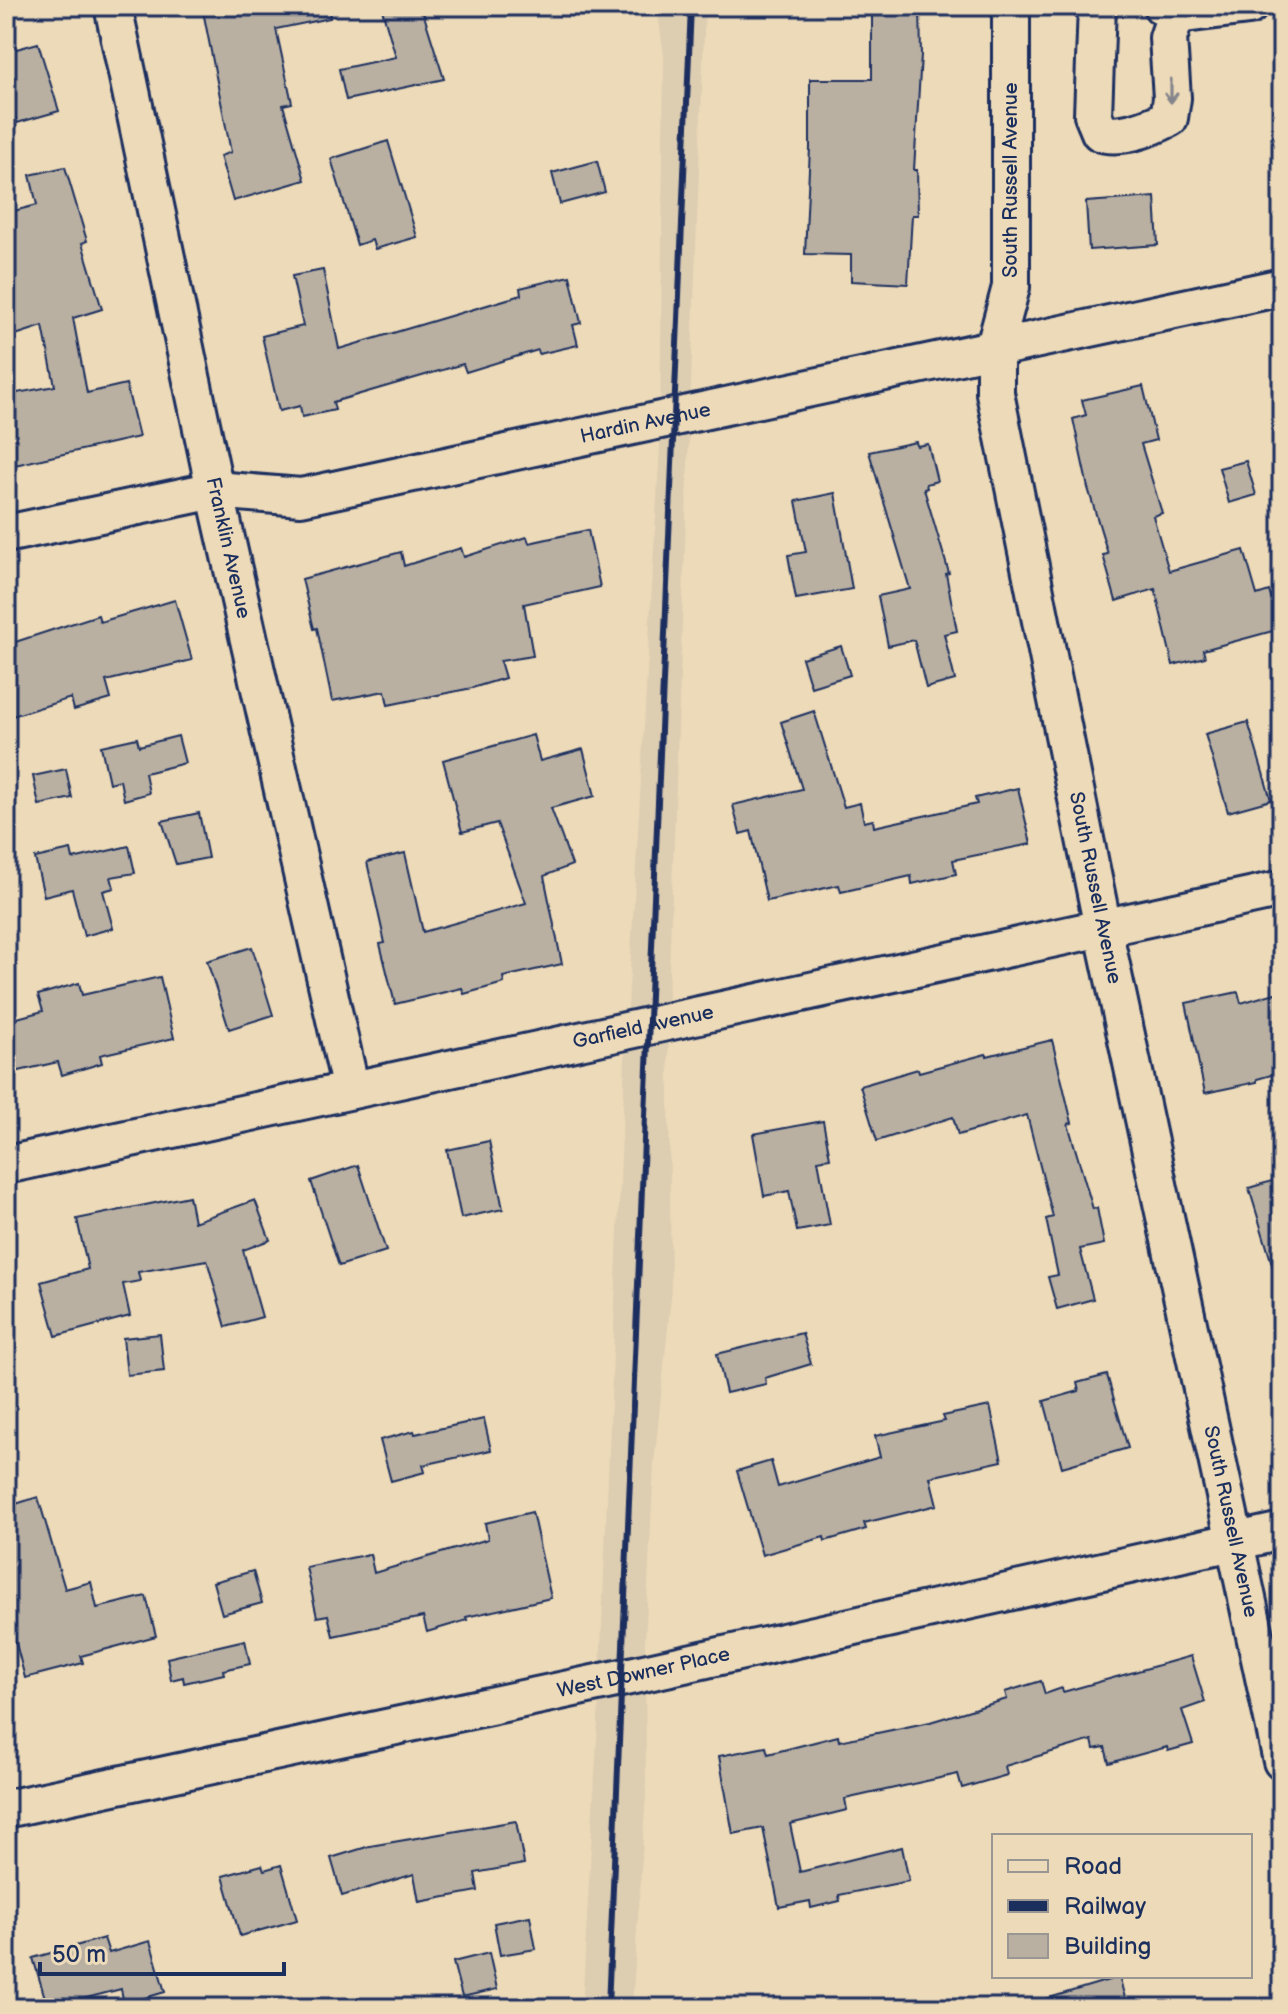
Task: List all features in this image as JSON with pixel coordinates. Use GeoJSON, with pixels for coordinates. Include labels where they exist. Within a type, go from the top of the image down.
{"type":"FeatureCollection","features":[{"type":"Feature","properties":{"kind":"street","name":"Franklin Avenue"},"geometry":{"type":"LineString","coordinates":[[113,6],[215,490],[351,1090]]}},
{"type":"Feature","properties":{"kind":"street","name":"South Russell Avenue"},"geometry":{"type":"LineString","coordinates":[[1011,6],[1011,287],[995,347],[995,393],[1103,928],[1282,1761]]}},
{"type":"Feature","properties":{"kind":"street"},"geometry":{"type":"LineString","coordinates":[[1097,6],[1093,115],[1100,132],[1108,135],[1158,124],[1169,118],[1172,98],[1169,10],[1249,6]]}},
{"type":"Feature","properties":{"kind":"street","name":"Hardin Avenue"},"geometry":{"type":"LineString","coordinates":[[6,534],[215,490],[301,497],[1282,287]]}},
{"type":"Feature","properties":{"kind":"street","name":"Garfield Avenue"},"geometry":{"type":"LineString","coordinates":[[6,1165],[1282,889]]}},
{"type":"Feature","properties":{"kind":"street","name":"West Downer Place"},"geometry":{"type":"LineString","coordinates":[[6,1809],[621,1678],[1282,1531]]}},
{"type":"Feature","properties":{"kind":"shaded area"},"geometry":{"type":"Polygon","coordinates":[[[657,6],[705,6],[668,998],[671,1297],[654,1464],[645,1643],[646,1792],[632,2008],[582,2008],[598,1722],[625,1060],[660,445],[664,55],[657,6]]]}},
{"type":"Feature","properties":{"kind":"building"},"geometry":{"type":"Polygon","coordinates":[[[202,6],[329,6],[330,18],[276,29],[292,103],[283,105],[305,180],[233,201],[220,156],[231,152],[202,6]]]}},
{"type":"Feature","properties":{"kind":"building"},"geometry":{"type":"Polygon","coordinates":[[[381,6],[421,6],[444,79],[346,100],[339,69],[396,57],[381,6]]]}},
{"type":"Feature","properties":{"kind":"building"},"geometry":{"type":"Polygon","coordinates":[[[872,6],[920,6],[921,55],[914,170],[917,170],[918,215],[912,215],[908,284],[851,281],[851,255],[805,254],[810,79],[872,79],[872,6]]]}},
{"type":"Feature","properties":{"kind":"building"},"geometry":{"type":"Polygon","coordinates":[[[38,43],[59,111],[17,123],[6,87],[6,52],[38,43]]]}},
{"type":"Feature","properties":{"kind":"building"},"geometry":{"type":"Polygon","coordinates":[[[388,141],[417,237],[375,249],[372,240],[357,245],[331,159],[388,141]]]}},
{"type":"Feature","properties":{"kind":"building"},"geometry":{"type":"Polygon","coordinates":[[[597,161],[605,192],[560,204],[552,173],[597,161]]]}},
{"type":"Feature","properties":{"kind":"building"},"geometry":{"type":"Polygon","coordinates":[[[65,167],[87,241],[82,243],[102,309],[73,318],[87,393],[126,384],[139,437],[6,467],[6,395],[55,386],[43,326],[6,338],[6,213],[37,205],[30,175],[65,167]]]}},
{"type":"Feature","properties":{"kind":"building"},"geometry":{"type":"Polygon","coordinates":[[[1155,197],[1158,245],[1089,250],[1086,202],[1155,197]]]}},
{"type":"Feature","properties":{"kind":"building"},"geometry":{"type":"Polygon","coordinates":[[[323,270],[339,349],[521,295],[520,288],[570,276],[581,323],[573,325],[578,345],[539,354],[538,350],[466,372],[463,364],[333,402],[335,410],[302,417],[300,406],[279,411],[262,336],[303,326],[292,276],[323,270]]]}},
{"type":"Feature","properties":{"kind":"building"},"geometry":{"type":"Polygon","coordinates":[[[1143,386],[1156,440],[1141,444],[1162,513],[1153,516],[1169,571],[1244,550],[1257,595],[1269,591],[1280,629],[1203,650],[1205,657],[1173,665],[1155,589],[1116,601],[1103,555],[1108,554],[1088,488],[1073,419],[1086,415],[1082,400],[1143,386]]]}},
{"type":"Feature","properties":{"kind":"building"},"geometry":{"type":"Polygon","coordinates":[[[916,442],[917,446],[928,444],[937,481],[926,484],[927,488],[924,489],[949,573],[946,574],[957,631],[944,634],[955,680],[926,688],[914,640],[888,646],[878,596],[910,589],[869,452],[916,442]]]}},
{"type":"Feature","properties":{"kind":"building"},"geometry":{"type":"Polygon","coordinates":[[[1246,461],[1256,495],[1229,503],[1219,468],[1246,461]]]}},
{"type":"Feature","properties":{"kind":"building"},"geometry":{"type":"Polygon","coordinates":[[[835,493],[852,589],[796,599],[788,555],[806,552],[796,501],[835,493]]]}},
{"type":"Feature","properties":{"kind":"building"},"geometry":{"type":"Polygon","coordinates":[[[588,530],[600,587],[524,604],[533,656],[500,661],[505,678],[388,705],[385,691],[332,701],[317,628],[314,629],[302,579],[401,552],[404,566],[461,548],[464,557],[527,537],[529,543],[588,530]]]}},
{"type":"Feature","properties":{"kind":"building"},"geometry":{"type":"Polygon","coordinates":[[[175,600],[192,660],[106,681],[111,699],[74,710],[71,698],[6,718],[6,645],[98,615],[100,622],[175,600]]]}},
{"type":"Feature","properties":{"kind":"building"},"geometry":{"type":"Polygon","coordinates":[[[841,646],[850,675],[811,687],[802,658],[841,646]]]}},
{"type":"Feature","properties":{"kind":"building"},"geometry":{"type":"Polygon","coordinates":[[[814,711],[844,807],[860,803],[864,822],[873,820],[874,827],[977,804],[975,798],[1018,788],[1031,844],[953,860],[956,874],[912,884],[911,876],[841,892],[839,885],[767,901],[751,831],[740,834],[733,805],[802,789],[781,722],[814,711]]]}},
{"type":"Feature","properties":{"kind":"building"},"geometry":{"type":"Polygon","coordinates":[[[1248,722],[1271,800],[1228,812],[1205,734],[1248,722]]]}},
{"type":"Feature","properties":{"kind":"building"},"geometry":{"type":"Polygon","coordinates":[[[533,735],[540,761],[583,749],[595,796],[551,808],[572,865],[544,876],[562,964],[503,977],[504,983],[464,994],[462,988],[395,1004],[380,944],[385,943],[367,862],[405,853],[423,932],[526,903],[497,823],[462,832],[443,760],[533,735]]]}},
{"type":"Feature","properties":{"kind":"building"},"geometry":{"type":"Polygon","coordinates":[[[178,736],[185,763],[145,773],[149,793],[124,800],[120,780],[109,783],[101,746],[137,738],[139,746],[178,736]]]}},
{"type":"Feature","properties":{"kind":"building"},"geometry":{"type":"Polygon","coordinates":[[[66,769],[72,798],[39,805],[33,776],[66,769]]]}},
{"type":"Feature","properties":{"kind":"building"},"geometry":{"type":"Polygon","coordinates":[[[199,813],[208,858],[176,864],[162,821],[199,813]]]}},
{"type":"Feature","properties":{"kind":"building"},"geometry":{"type":"Polygon","coordinates":[[[129,846],[135,873],[111,877],[114,888],[103,891],[113,928],[84,936],[72,889],[44,896],[35,858],[71,850],[73,859],[129,846]]]}},
{"type":"Feature","properties":{"kind":"building"},"geometry":{"type":"Polygon","coordinates":[[[252,947],[273,1015],[229,1029],[207,961],[252,947]]]}},
{"type":"Feature","properties":{"kind":"building"},"geometry":{"type":"Polygon","coordinates":[[[160,977],[174,1038],[100,1055],[102,1063],[62,1075],[58,1062],[6,1074],[6,1021],[43,1011],[38,995],[79,983],[82,995],[160,977]]]}},
{"type":"Feature","properties":{"kind":"building"},"geometry":{"type":"Polygon","coordinates":[[[1282,991],[1282,1072],[1257,1079],[1257,1082],[1205,1093],[1186,1003],[1238,992],[1241,1003],[1282,991]]]}},
{"type":"Feature","properties":{"kind":"building"},"geometry":{"type":"Polygon","coordinates":[[[1052,1040],[1072,1123],[1068,1124],[1093,1209],[1097,1208],[1104,1244],[1080,1249],[1093,1299],[1057,1309],[1048,1277],[1058,1275],[1046,1219],[1053,1217],[1027,1115],[958,1135],[953,1117],[877,1141],[860,1086],[918,1069],[919,1072],[1052,1040]]]}},
{"type":"Feature","properties":{"kind":"building"},"geometry":{"type":"Polygon","coordinates":[[[823,1121],[830,1158],[818,1160],[830,1225],[797,1231],[789,1191],[764,1196],[753,1134],[823,1121]]]}},
{"type":"Feature","properties":{"kind":"building"},"geometry":{"type":"Polygon","coordinates":[[[489,1141],[503,1209],[461,1218],[447,1150],[489,1141]]]}},
{"type":"Feature","properties":{"kind":"building"},"geometry":{"type":"Polygon","coordinates":[[[358,1165],[386,1251],[339,1266],[311,1181],[358,1165]]]}},
{"type":"Feature","properties":{"kind":"building"},"geometry":{"type":"Polygon","coordinates":[[[1282,1178],[1282,1273],[1275,1274],[1249,1188],[1282,1178]]]}},
{"type":"Feature","properties":{"kind":"building"},"geometry":{"type":"Polygon","coordinates":[[[189,1196],[194,1222],[255,1200],[270,1240],[243,1250],[262,1317],[226,1327],[207,1260],[138,1272],[140,1281],[123,1284],[130,1316],[56,1336],[41,1282],[88,1269],[77,1219],[189,1196]]]}},
{"type":"Feature","properties":{"kind":"building"},"geometry":{"type":"Polygon","coordinates":[[[802,1333],[811,1364],[765,1378],[766,1384],[726,1393],[717,1354],[802,1333]]]}},
{"type":"Feature","properties":{"kind":"building"},"geometry":{"type":"Polygon","coordinates":[[[160,1334],[164,1371],[127,1375],[123,1338],[160,1334]]]}},
{"type":"Feature","properties":{"kind":"building"},"geometry":{"type":"Polygon","coordinates":[[[1107,1375],[1128,1448],[1062,1467],[1044,1401],[1079,1391],[1077,1383],[1107,1375]]]}},
{"type":"Feature","properties":{"kind":"building"},"geometry":{"type":"Polygon","coordinates":[[[990,1406],[1002,1461],[930,1477],[937,1505],[864,1523],[866,1529],[825,1541],[824,1537],[762,1555],[737,1471],[771,1461],[778,1487],[880,1457],[875,1436],[945,1421],[943,1416],[990,1406]]]}},
{"type":"Feature","properties":{"kind":"building"},"geometry":{"type":"Polygon","coordinates":[[[484,1419],[491,1450],[423,1465],[425,1472],[391,1481],[380,1440],[484,1419]]]}},
{"type":"Feature","properties":{"kind":"building"},"geometry":{"type":"Polygon","coordinates":[[[38,1497],[65,1589],[91,1582],[97,1608],[146,1596],[156,1636],[81,1656],[83,1663],[25,1678],[6,1605],[6,1507],[38,1497]]]}},
{"type":"Feature","properties":{"kind":"building"},"geometry":{"type":"Polygon","coordinates":[[[532,1512],[551,1598],[466,1617],[467,1620],[427,1632],[423,1617],[333,1636],[328,1615],[317,1617],[306,1567],[370,1554],[374,1573],[488,1539],[485,1523],[532,1512]]]}},
{"type":"Feature","properties":{"kind":"building"},"geometry":{"type":"Polygon","coordinates":[[[253,1571],[262,1603],[222,1614],[213,1582],[253,1571]]]}},
{"type":"Feature","properties":{"kind":"building"},"geometry":{"type":"Polygon","coordinates":[[[245,1640],[250,1664],[223,1670],[224,1674],[184,1683],[183,1677],[171,1680],[167,1658],[245,1640]]]}},
{"type":"Feature","properties":{"kind":"building"},"geometry":{"type":"Polygon","coordinates":[[[1191,1656],[1205,1702],[1182,1710],[1193,1744],[1168,1751],[1167,1747],[1109,1763],[1105,1747],[1094,1749],[1092,1740],[1005,1766],[1007,1775],[962,1788],[958,1774],[845,1799],[847,1810],[790,1824],[800,1872],[902,1847],[909,1881],[839,1895],[840,1901],[811,1908],[810,1901],[779,1907],[763,1828],[733,1834],[719,1756],[766,1747],[768,1754],[838,1736],[839,1741],[930,1722],[1007,1699],[1005,1692],[1041,1681],[1045,1694],[1062,1688],[1063,1692],[1191,1656]]]}},
{"type":"Feature","properties":{"kind":"building"},"geometry":{"type":"Polygon","coordinates":[[[516,1821],[524,1864],[475,1873],[478,1891],[419,1902],[414,1874],[342,1896],[331,1858],[370,1846],[516,1821]]]}},
{"type":"Feature","properties":{"kind":"building"},"geometry":{"type":"Polygon","coordinates":[[[262,1865],[264,1870],[281,1865],[297,1920],[240,1936],[223,1876],[262,1865]]]}},
{"type":"Feature","properties":{"kind":"building"},"geometry":{"type":"Polygon","coordinates":[[[530,1916],[536,1949],[500,1955],[494,1923],[530,1916]]]}},
{"type":"Feature","properties":{"kind":"building"},"geometry":{"type":"Polygon","coordinates":[[[104,1938],[109,1953],[150,1941],[165,1992],[124,2004],[121,1989],[48,2008],[33,1958],[104,1938]]]}},
{"type":"Feature","properties":{"kind":"building"},"geometry":{"type":"Polygon","coordinates":[[[489,1953],[497,1989],[462,1997],[453,1962],[489,1953]]]}},
{"type":"Feature","properties":{"kind":"building"},"geometry":{"type":"Polygon","coordinates":[[[1119,1978],[1128,2008],[1040,2008],[1039,2001],[1119,1978]]]}},
{"type":"Feature","properties":{"kind":"railway"},"geometry":{"type":"LineString","coordinates":[[608,2008],[691,6]]}}]}
